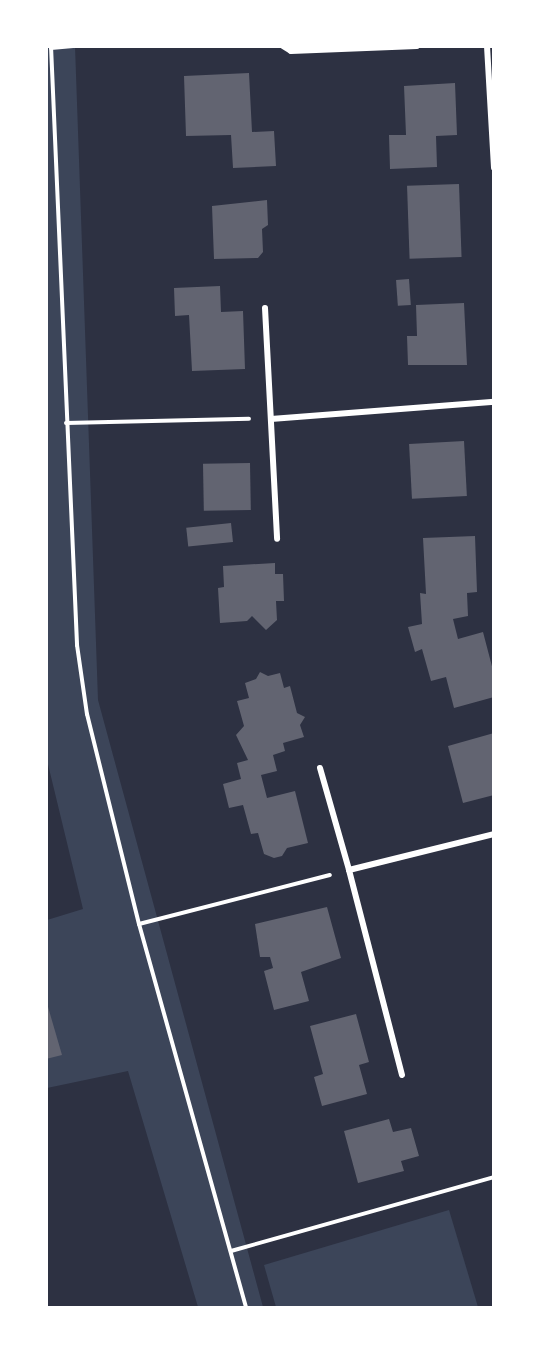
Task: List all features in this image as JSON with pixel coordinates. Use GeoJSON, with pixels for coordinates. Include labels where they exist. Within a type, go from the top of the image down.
{"type":"FeatureCollection","features":[{"type":"Feature","properties":{"kind":"street"},"geometry":{"type":"LineString","coordinates":[[283,46],[291,51],[417,46]]}},
{"type":"Feature","properties":{"kind":"street"},"geometry":{"type":"LineString","coordinates":[[487,46],[494,168]]}},
{"type":"Feature","properties":{"kind":"street"},"geometry":{"type":"LineString","coordinates":[[266,308],[277,540]]}},
{"type":"Feature","properties":{"kind":"street"},"geometry":{"type":"LineString","coordinates":[[271,419],[494,402]]}},
{"type":"Feature","properties":{"kind":"street"},"geometry":{"type":"LineString","coordinates":[[320,768],[402,1075]]}},
{"type":"Feature","properties":{"kind":"street"},"geometry":{"type":"LineString","coordinates":[[349,870],[494,834]]}},
{"type":"Feature","properties":{"kind":"path"},"geometry":{"type":"LineString","coordinates":[[76,46],[51,47],[77,645],[87,714],[139,924],[246,1308]]}},
{"type":"Feature","properties":{"kind":"path"},"geometry":{"type":"LineString","coordinates":[[66,423],[271,419]]}},
{"type":"Feature","properties":{"kind":"path"},"geometry":{"type":"LineString","coordinates":[[139,924],[349,870]]}},
{"type":"Feature","properties":{"kind":"path"},"geometry":{"type":"LineString","coordinates":[[231,1251],[494,1177]]}},
{"type":"Feature","properties":{"kind":"shaded area"},"geometry":{"type":"Polygon","coordinates":[[[75,46],[98,700],[263,1307],[198,1307],[128,1071],[47,1088],[47,920],[83,909],[46,756],[46,47],[75,46]]]}},
{"type":"Feature","properties":{"kind":"shaded area"},"geometry":{"type":"Polygon","coordinates":[[[449,1210],[478,1307],[276,1307],[264,1265],[449,1210]]]}},
{"type":"Feature","properties":{"kind":"building"},"geometry":{"type":"Polygon","coordinates":[[[249,73],[252,132],[274,131],[276,166],[233,168],[231,135],[186,136],[184,76],[249,73]]]}},
{"type":"Feature","properties":{"kind":"building"},"geometry":{"type":"Polygon","coordinates":[[[455,83],[457,135],[436,136],[437,167],[390,169],[389,135],[406,135],[404,86],[455,83]]]}},
{"type":"Feature","properties":{"kind":"building"},"geometry":{"type":"Polygon","coordinates":[[[459,184],[462,257],[410,259],[407,186],[459,184]]]}},
{"type":"Feature","properties":{"kind":"building"},"geometry":{"type":"Polygon","coordinates":[[[267,200],[268,225],[262,229],[263,252],[258,258],[214,259],[212,206],[267,200]]]}},
{"type":"Feature","properties":{"kind":"building"},"geometry":{"type":"Polygon","coordinates":[[[409,279],[411,305],[398,306],[396,280],[409,279]]]}},
{"type":"Feature","properties":{"kind":"building"},"geometry":{"type":"Polygon","coordinates":[[[220,286],[221,312],[243,311],[245,369],[192,371],[189,315],[175,316],[174,288],[220,286]]]}},
{"type":"Feature","properties":{"kind":"building"},"geometry":{"type":"Polygon","coordinates":[[[464,303],[467,365],[408,365],[407,336],[417,336],[416,305],[464,303]]]}},
{"type":"Feature","properties":{"kind":"building"},"geometry":{"type":"Polygon","coordinates":[[[464,441],[467,496],[412,499],[409,444],[464,441]]]}},
{"type":"Feature","properties":{"kind":"building"},"geometry":{"type":"Polygon","coordinates":[[[250,463],[251,510],[204,511],[203,464],[250,463]]]}},
{"type":"Feature","properties":{"kind":"building"},"geometry":{"type":"Polygon","coordinates":[[[231,523],[233,542],[188,547],[186,528],[231,523]]]}},
{"type":"Feature","properties":{"kind":"building"},"geometry":{"type":"Polygon","coordinates":[[[475,536],[477,592],[467,593],[468,616],[453,619],[458,639],[483,632],[494,674],[494,697],[454,708],[446,677],[431,681],[422,649],[415,652],[408,627],[422,624],[420,593],[426,594],[423,538],[475,536]]]}},
{"type":"Feature","properties":{"kind":"building"},"geometry":{"type":"Polygon","coordinates":[[[275,563],[275,574],[283,574],[284,601],[276,601],[277,620],[266,630],[252,616],[247,621],[220,623],[218,588],[224,587],[223,566],[275,563]]]}},
{"type":"Feature","properties":{"kind":"building"},"geometry":{"type":"Polygon","coordinates":[[[260,672],[268,676],[280,673],[284,688],[290,686],[297,713],[305,717],[300,725],[304,737],[283,743],[285,751],[273,755],[277,771],[261,775],[267,798],[295,791],[308,843],[287,848],[282,856],[274,858],[264,854],[258,833],[251,834],[243,805],[229,808],[223,784],[241,779],[237,763],[248,760],[236,735],[244,726],[237,701],[249,698],[245,683],[256,679],[260,672]]]}},
{"type":"Feature","properties":{"kind":"building"},"geometry":{"type":"Polygon","coordinates":[[[494,733],[494,795],[463,803],[448,746],[494,733]]]}},
{"type":"Feature","properties":{"kind":"building"},"geometry":{"type":"Polygon","coordinates":[[[327,907],[341,958],[301,972],[309,1001],[274,1010],[264,971],[273,968],[270,957],[260,957],[255,924],[327,907]]]}},
{"type":"Feature","properties":{"kind":"building"},"geometry":{"type":"Polygon","coordinates":[[[46,1000],[62,1055],[46,1059],[46,1000]]]}},
{"type":"Feature","properties":{"kind":"building"},"geometry":{"type":"Polygon","coordinates":[[[356,1014],[369,1062],[359,1065],[367,1094],[322,1106],[314,1077],[323,1074],[310,1026],[356,1014]]]}},
{"type":"Feature","properties":{"kind":"building"},"geometry":{"type":"Polygon","coordinates":[[[389,1119],[393,1132],[411,1128],[419,1156],[401,1161],[404,1171],[358,1183],[344,1131],[389,1119]]]}}]}
